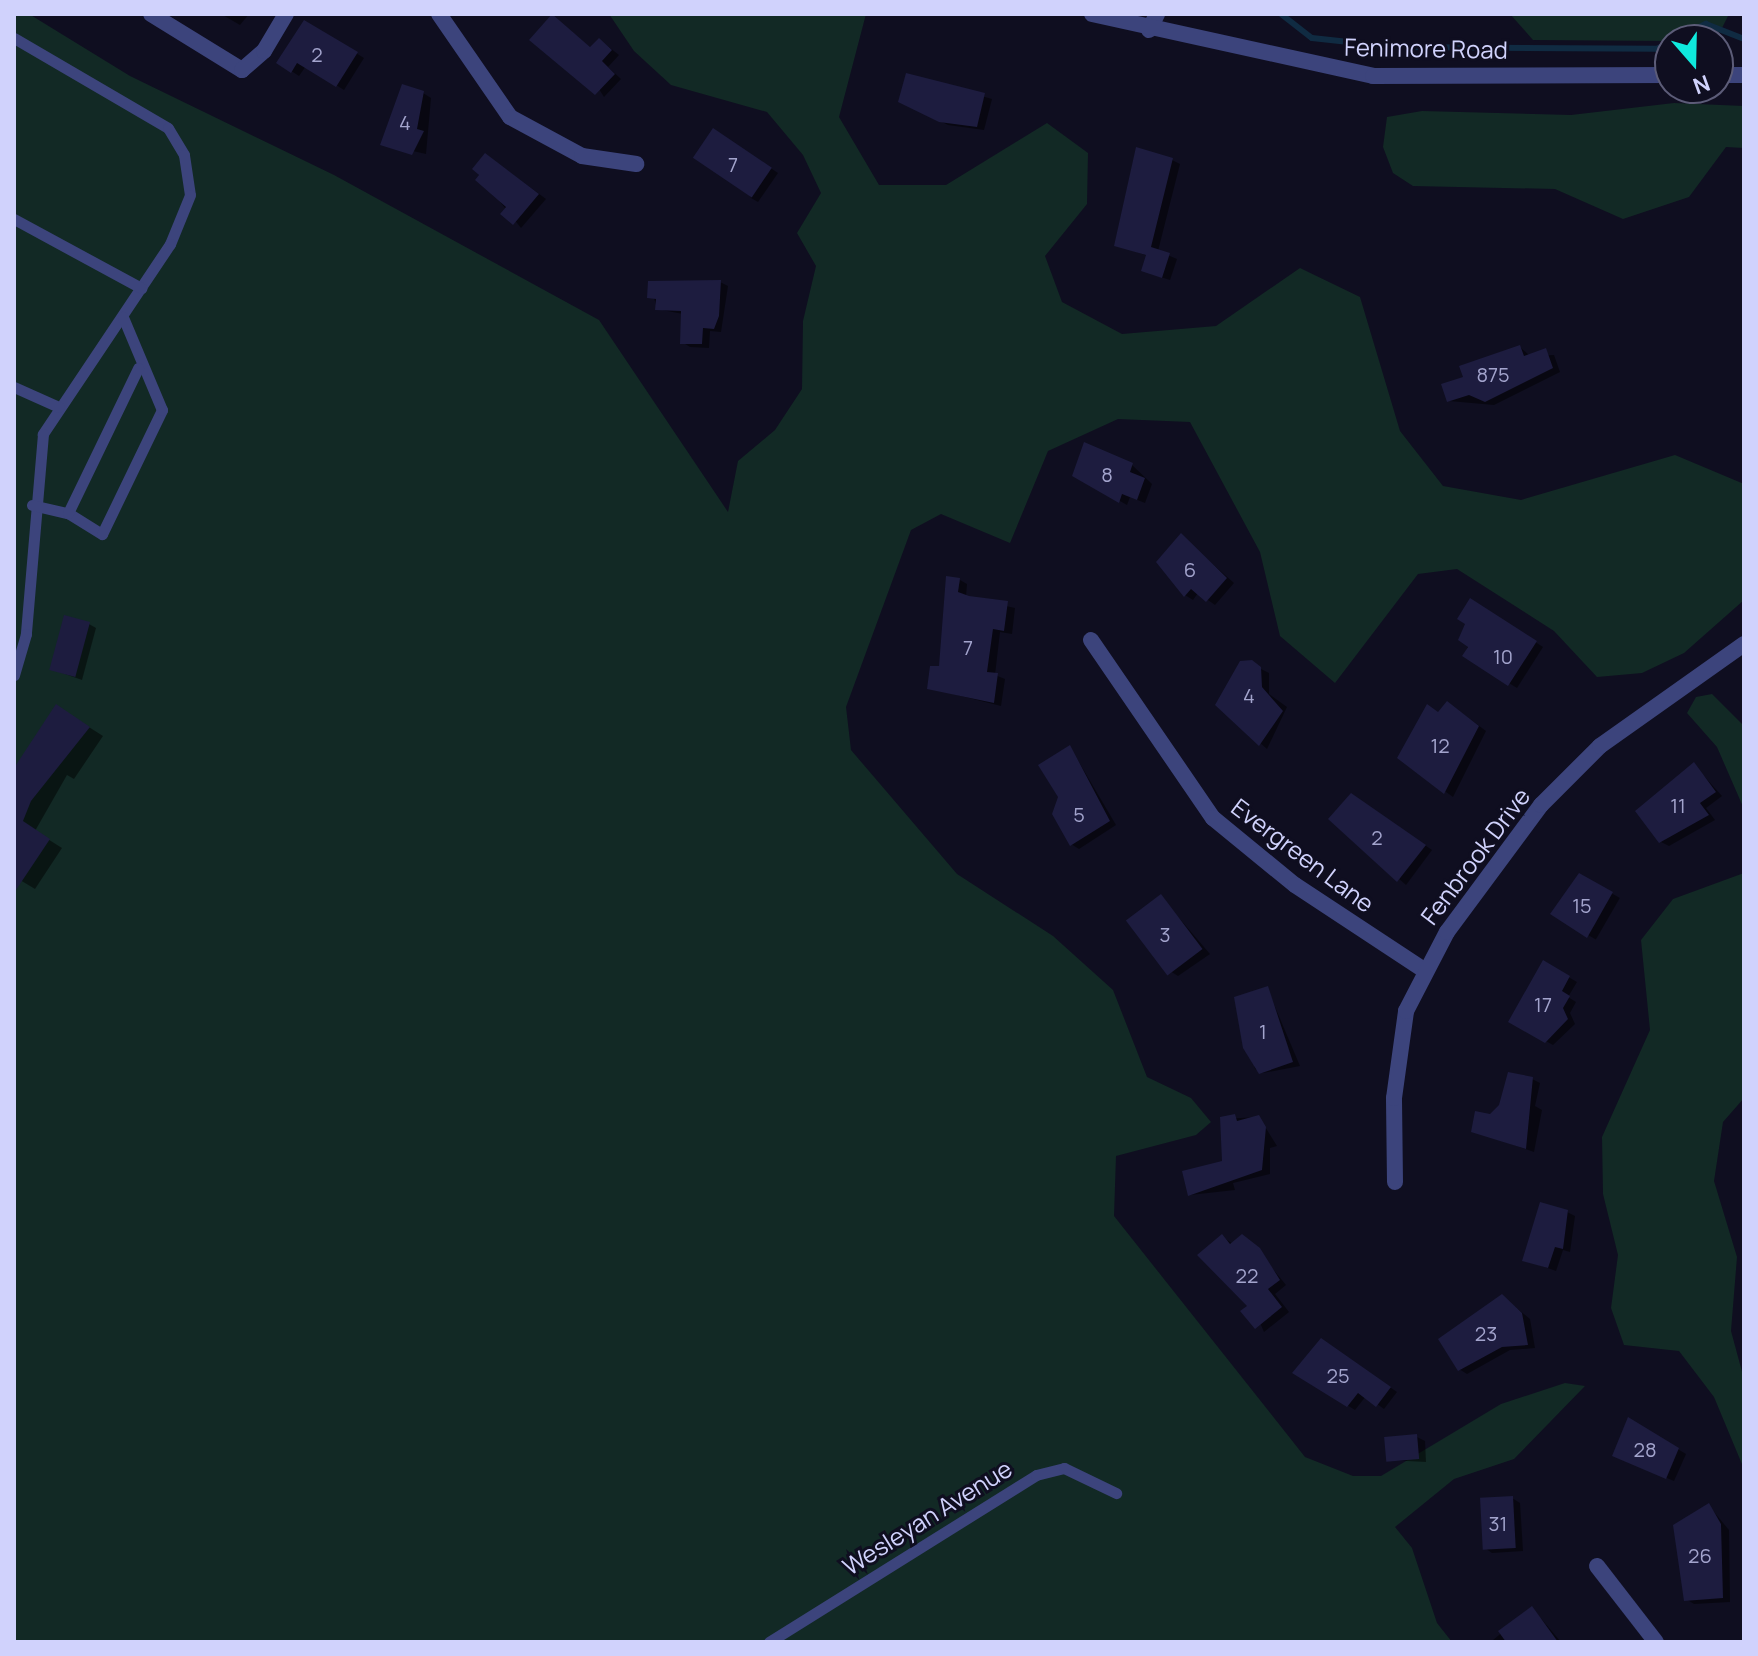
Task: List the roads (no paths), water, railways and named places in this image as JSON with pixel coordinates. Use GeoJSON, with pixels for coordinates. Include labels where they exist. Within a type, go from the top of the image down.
{"type":"FeatureCollection","features":[{"type":"Feature","properties":{"kind":"street"},"geometry":{"type":"LineString","coordinates":[[151,14],[242,70],[264,51],[286,14]]}},
{"type":"Feature","properties":{"kind":"street"},"geometry":{"type":"LineString","coordinates":[[439,14],[510,117],[582,156],[636,164]]}},
{"type":"Feature","properties":{"kind":"street","name":"Fenimore Road"},"geometry":{"type":"LineString","coordinates":[[1092,14],[1149,30],[1373,76],[1654,75]]}},
{"type":"Feature","properties":{"kind":"street"},"geometry":{"type":"LineString","coordinates":[[1149,30],[1157,14]]}},
{"type":"Feature","properties":{"kind":"street","name":"Evergreen Lane"},"geometry":{"type":"LineString","coordinates":[[1091,640],[1213,818],[1295,885],[1424,970]]}},
{"type":"Feature","properties":{"kind":"street","name":"Fenbrook Drive"},"geometry":{"type":"LineString","coordinates":[[1395,1182],[1400,1055],[1406,1011],[1424,970],[1541,805],[1600,746],[1744,644]]}},
{"type":"Feature","properties":{"kind":"street"},"geometry":{"type":"LineString","coordinates":[[1597,1566],[1656,1642]]}},
{"type":"Feature","properties":{"kind":"lane"},"geometry":{"type":"LineString","coordinates":[[14,38],[144,107],[178,141],[190,195],[141,288],[43,434],[32,505],[26,634],[14,675]]}},
{"type":"Feature","properties":{"kind":"lane"},"geometry":{"type":"LineString","coordinates":[[14,219],[141,288]]}},
{"type":"Feature","properties":{"kind":"lane"},"geometry":{"type":"LineString","coordinates":[[32,505],[68,513],[102,534],[162,410],[138,368],[123,317]]}},
{"type":"Feature","properties":{"kind":"lane"},"geometry":{"type":"LineString","coordinates":[[68,513],[138,368]]}},
{"type":"Feature","properties":{"kind":"lane"},"geometry":{"type":"LineString","coordinates":[[14,387],[59,407]]}},
{"type":"Feature","properties":{"kind":"lane","name":"Wesleyan Avenue"},"geometry":{"type":"LineString","coordinates":[[769,1642],[1036,1475],[1064,1468],[1116,1493]]}},
{"type":"Feature","properties":{"kind":"waterway"},"geometry":{"type":"LineString","coordinates":[[1281,14],[1312,38],[1395,47],[1654,49]]}},
{"type":"Feature","properties":{"kind":"waterway"},"geometry":{"type":"LineString","coordinates":[[1734,35],[1744,39]]}}]}
